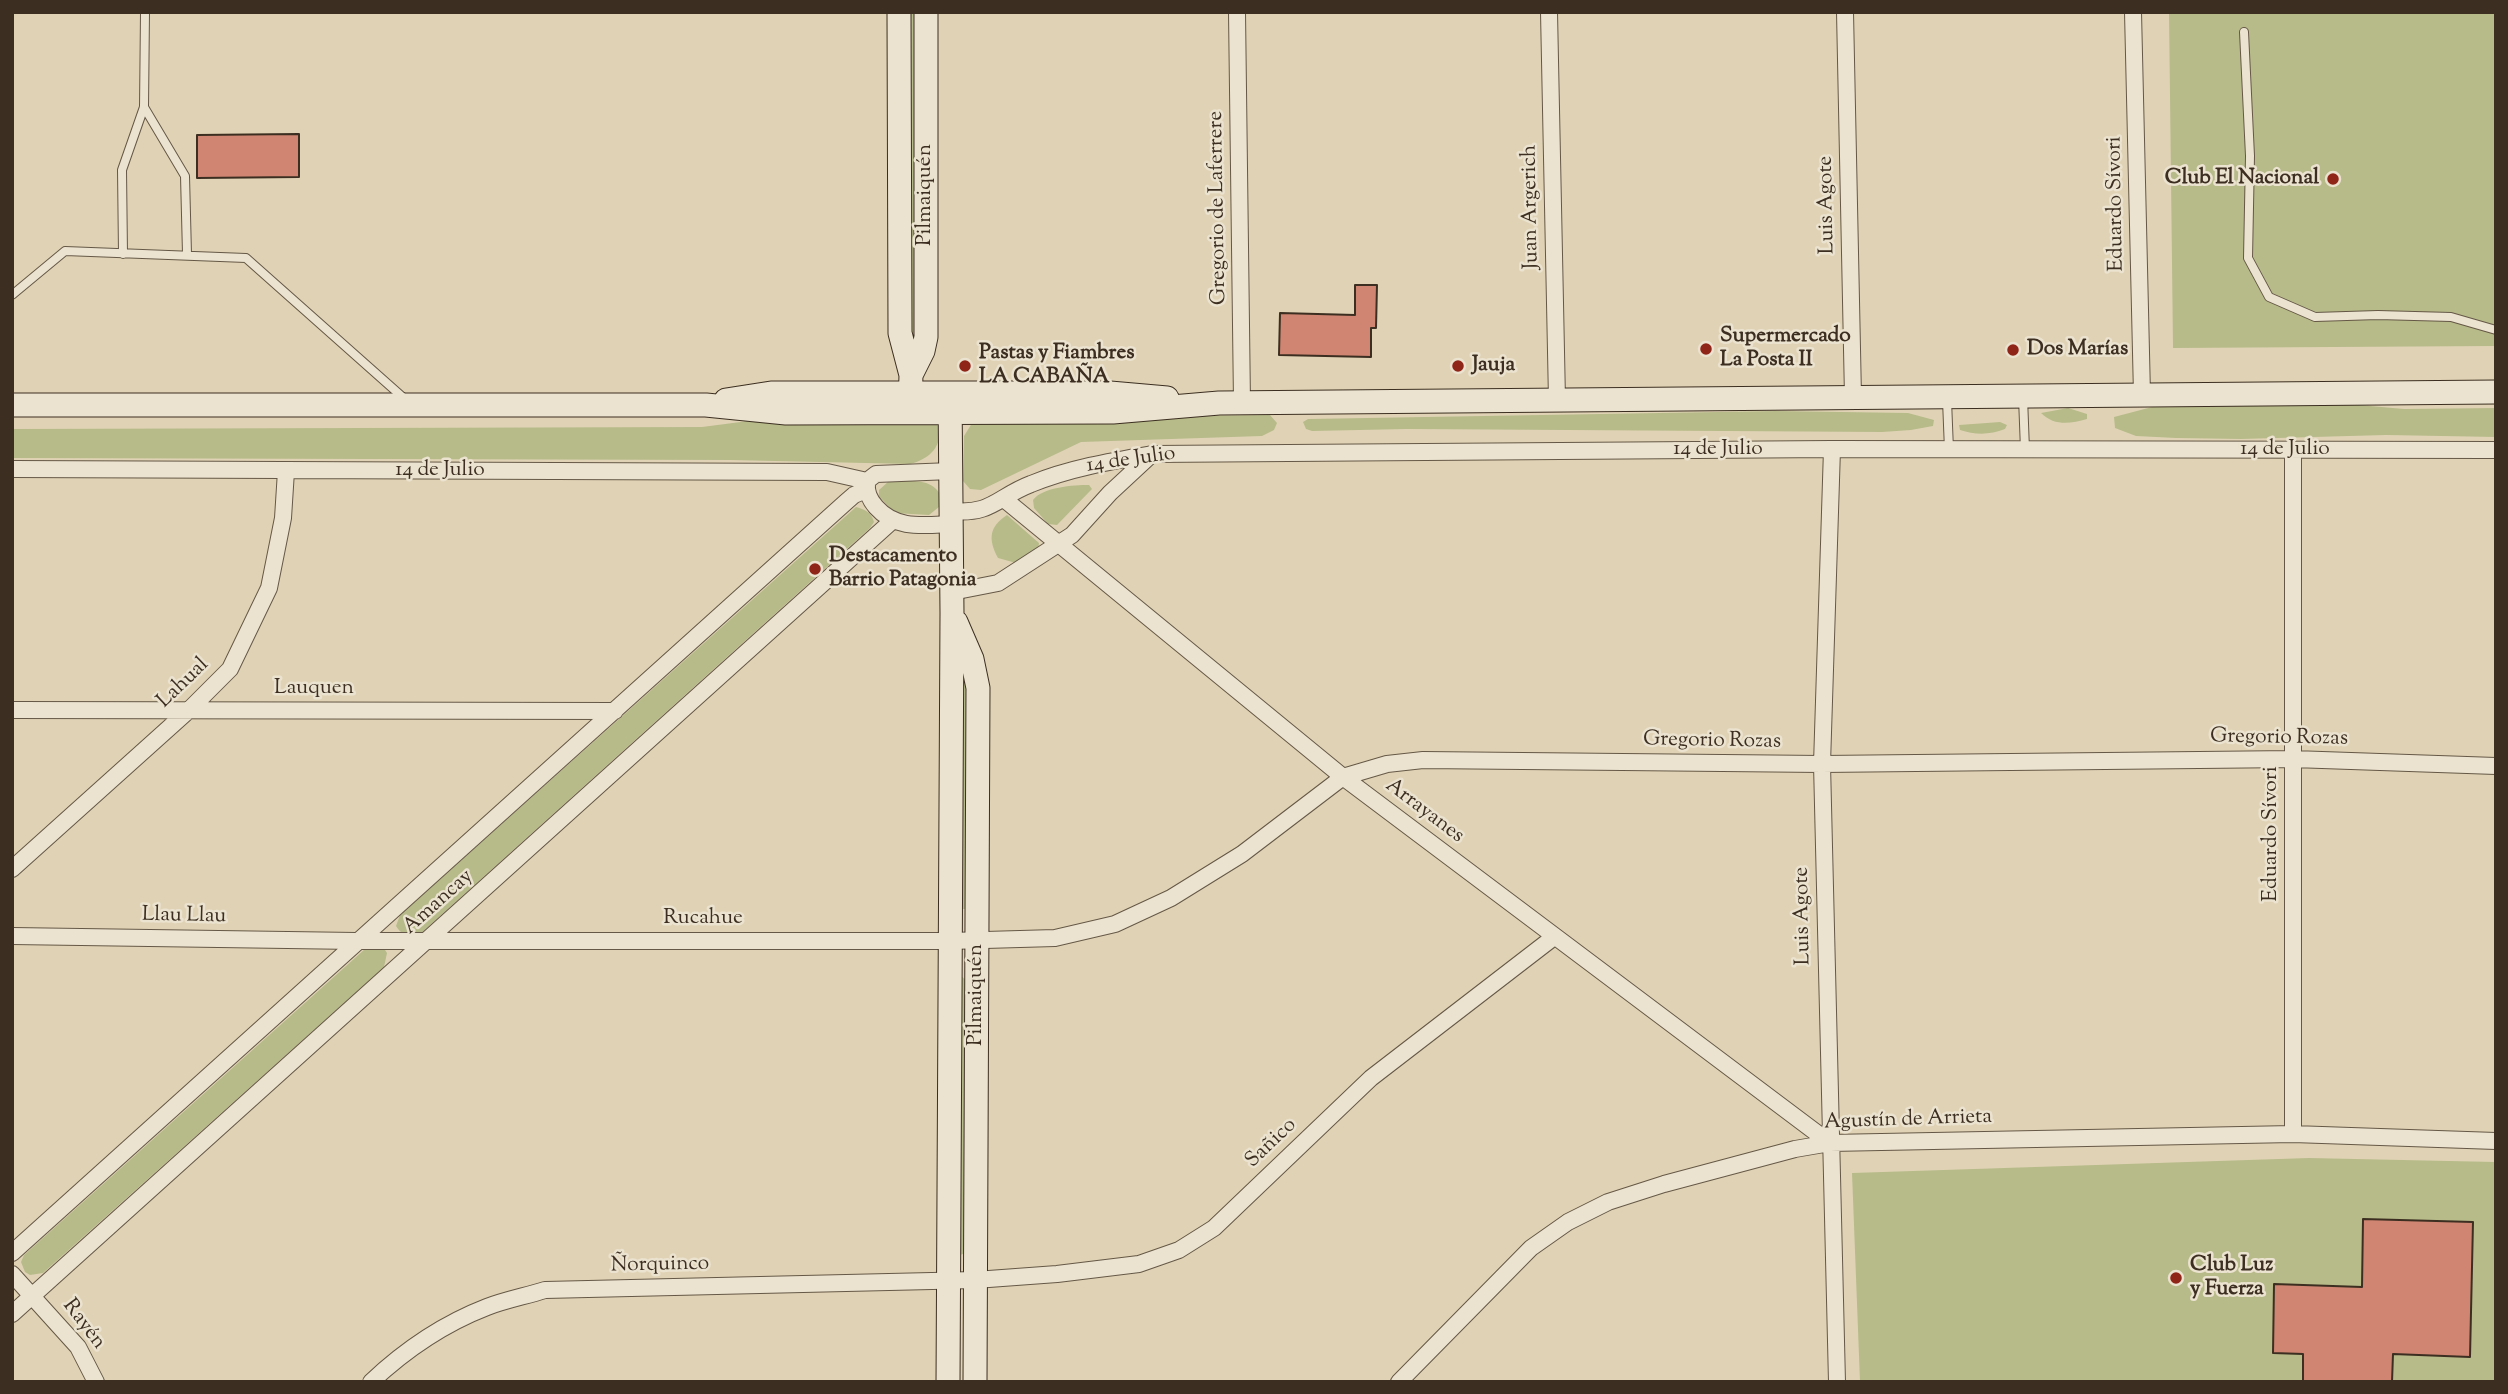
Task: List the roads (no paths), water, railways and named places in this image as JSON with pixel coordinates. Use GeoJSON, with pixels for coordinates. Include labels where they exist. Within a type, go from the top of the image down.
{"type":"FeatureCollection","features":[{"type":"Feature","properties":{"kind":"main road","name":"Pilmaiquén"},"geometry":{"type":"LineString","coordinates":[[899,12],[900,333],[910,394]]}},
{"type":"Feature","properties":{"kind":"main road","name":"Pilmaiquén"},"geometry":{"type":"LineString","coordinates":[[910,394],[926,337],[926,12]]}},
{"type":"Feature","properties":{"kind":"main road"},"geometry":{"type":"LineString","coordinates":[[12,405],[706,405],[771,393],[910,394],[950,403],[1128,393],[1242,403],[2496,392]]}},
{"type":"Feature","properties":{"kind":"main road","name":"Pilmaiquén"},"geometry":{"type":"LineString","coordinates":[[948,1382],[952,602],[950,403]]}},
{"type":"Feature","properties":{"kind":"main road","name":"Pilmaiquén"},"geometry":{"type":"LineString","coordinates":[[952,602],[972,659],[978,688],[975,1382]]}},
{"type":"Feature","properties":{"kind":"street","name":"Gregorio de Laferrere"},"geometry":{"type":"LineString","coordinates":[[1237,12],[1242,403]]}},
{"type":"Feature","properties":{"kind":"street","name":"Juan Argerich"},"geometry":{"type":"LineString","coordinates":[[1549,12],[1557,400]]}},
{"type":"Feature","properties":{"kind":"street","name":"Luis Agote"},"geometry":{"type":"LineString","coordinates":[[1845,12],[1853,397]]}},
{"type":"Feature","properties":{"kind":"street","name":"Eduardo Sívori"},"geometry":{"type":"LineString","coordinates":[[2133,12],[2142,395]]}},
{"type":"Feature","properties":{"kind":"street","name":"Luis Agote"},"geometry":{"type":"LineString","coordinates":[[1832,449],[1822,764],[1837,1382]]}},
{"type":"Feature","properties":{"kind":"street","name":"14 de Julio"},"geometry":{"type":"LineString","coordinates":[[891,521],[905,525],[971,513],[989,508],[1030,484],[1087,466],[1153,454],[1832,449],[2496,450]]}},
{"type":"Feature","properties":{"kind":"street","name":"Eduardo Sívori"},"geometry":{"type":"LineString","coordinates":[[2293,451],[2293,1134]]}},
{"type":"Feature","properties":{"kind":"street"},"geometry":{"type":"LineString","coordinates":[[952,602],[998,583],[1072,535],[1110,493],[1153,454]]}},
{"type":"Feature","properties":{"kind":"street","name":"14 de Julio"},"geometry":{"type":"LineString","coordinates":[[12,469],[827,472],[867,485]]}},
{"type":"Feature","properties":{"kind":"street","name":"Lahual"},"geometry":{"type":"LineString","coordinates":[[12,869],[189,710],[230,669],[269,588],[283,518],[286,471]]}},
{"type":"Feature","properties":{"kind":"street"},"geometry":{"type":"LineString","coordinates":[[891,521],[871,501],[867,485],[876,474],[951,471]]}},
{"type":"Feature","properties":{"kind":"street","name":"Amancay"},"geometry":{"type":"LineString","coordinates":[[12,1253],[356,941],[867,485]]}},
{"type":"Feature","properties":{"kind":"street","name":"Arrayanes"},"geometry":{"type":"LineString","coordinates":[[1003,499],[1343,777],[1830,1143]]}},
{"type":"Feature","properties":{"kind":"street","name":"Amancay"},"geometry":{"type":"LineString","coordinates":[[12,1314],[891,521]]}},
{"type":"Feature","properties":{"kind":"street","name":"Lauquen"},"geometry":{"type":"LineString","coordinates":[[12,710],[615,711]]}},
{"type":"Feature","properties":{"kind":"street","name":"Gregorio Rozas"},"geometry":{"type":"LineString","coordinates":[[977,941],[1055,938],[1115,923],[1171,898],[1242,854],[1343,777],[1387,764],[1423,760],[1822,764],[2293,759],[2496,766]]}},
{"type":"Feature","properties":{"kind":"street","name":"Llau Llau"},"geometry":{"type":"LineString","coordinates":[[12,936],[356,941],[430,939]]}},
{"type":"Feature","properties":{"kind":"street","name":"Sañico"},"geometry":{"type":"LineString","coordinates":[[975,1280],[1139,1264],[1179,1250],[1214,1228],[1371,1078],[1554,937]]}},
{"type":"Feature","properties":{"kind":"street","name":"Rucahue"},"geometry":{"type":"LineString","coordinates":[[430,939],[977,941]]}},
{"type":"Feature","properties":{"kind":"street","name":"Agustín de Arrieta"},"geometry":{"type":"LineString","coordinates":[[1399,1382],[1531,1248],[1568,1222],[1608,1202],[1795,1149],[1830,1143],[2293,1134],[2496,1141]]}},
{"type":"Feature","properties":{"kind":"street","name":"Rayén"},"geometry":{"type":"LineString","coordinates":[[12,1274],[78,1347],[96,1382]]}},
{"type":"Feature","properties":{"kind":"street","name":"Ñorquinco"},"geometry":{"type":"LineString","coordinates":[[371,1382],[393,1361],[438,1330],[487,1307],[545,1290],[975,1280]]}},
{"type":"Feature","properties":{"kind":"lane"},"geometry":{"type":"LineString","coordinates":[[123,254],[122,170],[144,107],[145,12]]}},
{"type":"Feature","properties":{"kind":"lane"},"geometry":{"type":"LineString","coordinates":[[2244,32],[2250,156],[2248,258],[2269,297],[2315,317],[2451,317],[2496,330]]}},
{"type":"Feature","properties":{"kind":"lane"},"geometry":{"type":"LineString","coordinates":[[144,107],[185,176],[187,254]]}},
{"type":"Feature","properties":{"kind":"lane"},"geometry":{"type":"LineString","coordinates":[[12,295],[65,251],[246,258],[412,405]]}},
{"type":"Feature","properties":{"kind":"lane"},"geometry":{"type":"LineString","coordinates":[[2023,396],[2025,450]]}},
{"type":"Feature","properties":{"kind":"lane"},"geometry":{"type":"LineString","coordinates":[[1947,397],[1950,450]]}},
{"type":"Feature","properties":{"kind":"place","name":"Club El Nacional"},"geometry":{"type":"Point","coordinates":[2333,179]}},
{"type":"Feature","properties":{"kind":"place","name":"Supermercado La Posta II"},"geometry":{"type":"Point","coordinates":[1706,349]}},
{"type":"Feature","properties":{"kind":"place","name":"Dos Marías"},"geometry":{"type":"Point","coordinates":[2013,350]}},
{"type":"Feature","properties":{"kind":"place","name":"Pastas y Fiambres LA CABAÑA"},"geometry":{"type":"Point","coordinates":[965,366]}},
{"type":"Feature","properties":{"kind":"place","name":"Jauja"},"geometry":{"type":"Point","coordinates":[1458,366]}},
{"type":"Feature","properties":{"kind":"place","name":"Destacamento Barrio Patagonia"},"geometry":{"type":"Point","coordinates":[815,569]}},
{"type":"Feature","properties":{"kind":"place","name":"Club Luz y Fuerza"},"geometry":{"type":"Point","coordinates":[2176,1278]}}]}
